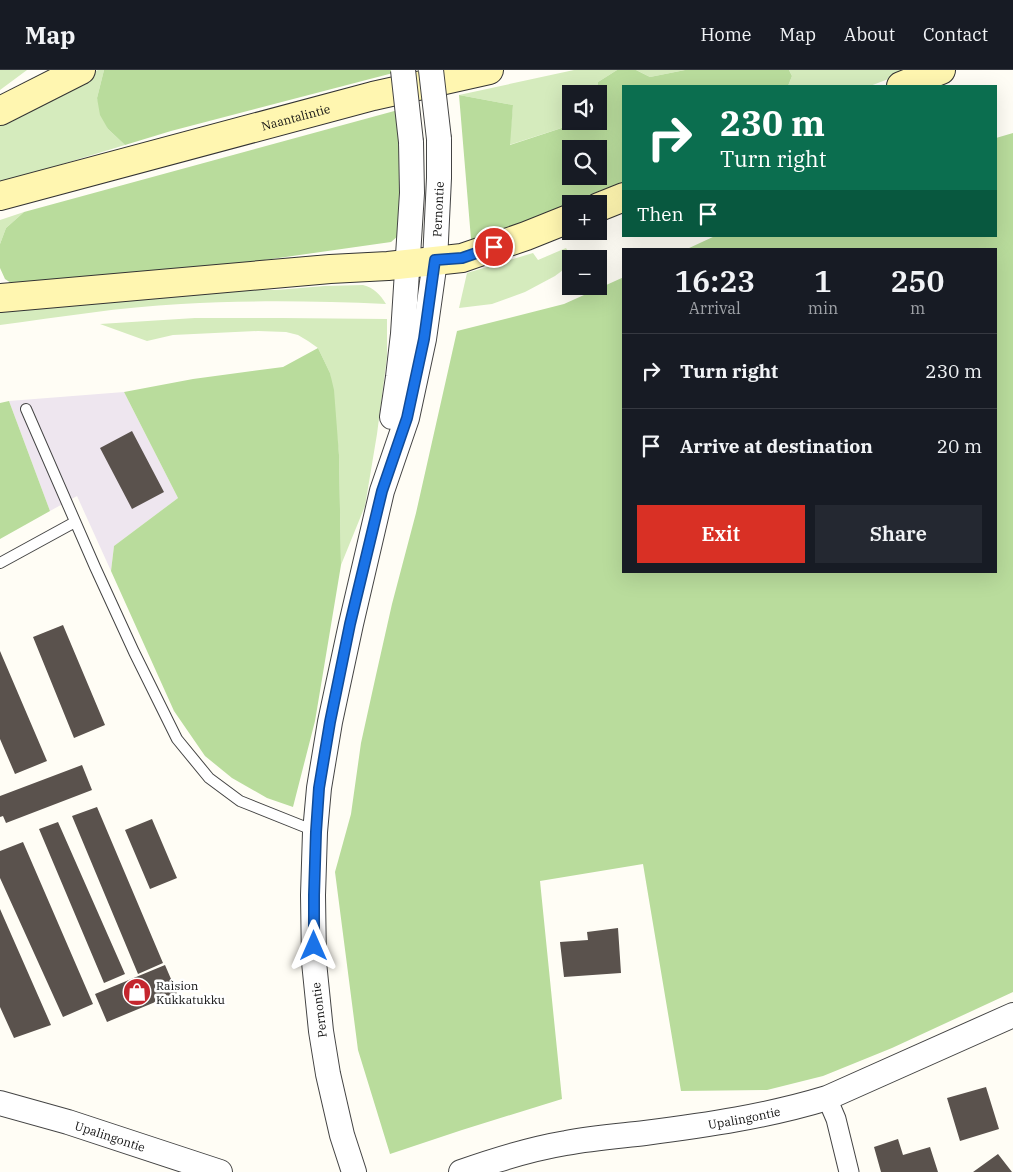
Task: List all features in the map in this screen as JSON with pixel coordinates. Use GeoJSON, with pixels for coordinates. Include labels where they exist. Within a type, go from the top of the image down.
{"type":"FeatureCollection","features":[{"type":"Feature","properties":{"kind":"main road"},"geometry":{"type":"LineString","coordinates":[[0,111],[81,70]]}},
{"type":"Feature","properties":{"kind":"main road","name":"Naantalintie"},"geometry":{"type":"LineString","coordinates":[[0,196],[372,96],[489,70]]}},
{"type":"Feature","properties":{"kind":"main road"},"geometry":{"type":"LineString","coordinates":[[904,85],[942,70]]}},
{"type":"Feature","properties":{"kind":"main road","name":"Naantalintie"},"geometry":{"type":"LineString","coordinates":[[0,204],[104,168]]}},
{"type":"Feature","properties":{"kind":"main road"},"geometry":{"type":"LineString","coordinates":[[607,204],[622,198]]}},
{"type":"Feature","properties":{"kind":"main road"},"geometry":{"type":"LineString","coordinates":[[0,298],[462,258],[562,222]]}},
{"type":"Feature","properties":{"kind":"street","name":"Pernontie"},"geometry":{"type":"LineString","coordinates":[[382,491],[403,334],[412,193],[411,142],[403,70]]}},
{"type":"Feature","properties":{"kind":"street","name":"Pernontie"},"geometry":{"type":"LineString","coordinates":[[354,1172],[342,1134],[328,1074],[321,1031],[314,962],[314,895],[319,788],[350,624],[382,491],[407,418],[424,339],[435,260],[439,178],[438,139],[431,70]]}},
{"type":"Feature","properties":{"kind":"street","name":"Upalingontie"},"geometry":{"type":"LineString","coordinates":[[460,1172],[514,1154],[566,1143],[769,1114],[828,1098],[1013,1015]]}},
{"type":"Feature","properties":{"kind":"street"},"geometry":{"type":"LineString","coordinates":[[828,1098],[836,1119],[849,1172]]}},
{"type":"Feature","properties":{"kind":"street","name":"Upalingontie"},"geometry":{"type":"LineString","coordinates":[[0,1103],[68,1122],[220,1172]]}},
{"type":"Feature","properties":{"kind":"lane"},"geometry":{"type":"LineString","coordinates":[[26,409],[134,652],[177,739],[209,778],[240,801],[316,832]]}},
{"type":"Feature","properties":{"kind":"lane"},"geometry":{"type":"LineString","coordinates":[[0,564],[75,522]]}},
{"type":"Feature","properties":{"kind":"shaded area"},"geometry":{"type":"Polygon","coordinates":[[[124,392],[178,498],[114,546],[111,571],[77,496],[50,511],[9,401],[124,392]]]}},
{"type":"Feature","properties":{"kind":"green space"},"geometry":{"type":"Polygon","coordinates":[[[0,70],[27,70],[0,90],[0,70]]]}},
{"type":"Feature","properties":{"kind":"green space"},"geometry":{"type":"Polygon","coordinates":[[[98,70],[104,70],[97,98],[108,129],[125,145],[0,183],[0,120],[98,70]]]}},
{"type":"Feature","properties":{"kind":"green space"},"geometry":{"type":"Polygon","coordinates":[[[104,70],[393,70],[393,73],[171,131],[125,145],[108,129],[100,115],[97,98],[104,70]]]}},
{"type":"Feature","properties":{"kind":"green space"},"geometry":{"type":"Polygon","coordinates":[[[574,70],[617,70],[598,82],[598,85],[562,85],[562,128],[509,145],[513,105],[459,95],[574,70]]]}},
{"type":"Feature","properties":{"kind":"green space"},"geometry":{"type":"Polygon","coordinates":[[[617,70],[636,70],[650,77],[685,70],[789,70],[792,76],[788,85],[622,85],[622,189],[606,195],[562,195],[562,211],[476,240],[471,239],[459,95],[513,105],[510,145],[562,128],[562,130],[607,130],[607,85],[598,85],[598,82],[617,70]]]}},
{"type":"Feature","properties":{"kind":"green space"},"geometry":{"type":"Polygon","coordinates":[[[636,70],[685,70],[650,77],[636,70]]]}},
{"type":"Feature","properties":{"kind":"green space"},"geometry":{"type":"Polygon","coordinates":[[[789,70],[912,70],[873,85],[788,85],[792,76],[789,70]]]}},
{"type":"Feature","properties":{"kind":"green space"},"geometry":{"type":"Polygon","coordinates":[[[398,110],[402,184],[398,236],[391,242],[208,268],[17,287],[5,279],[0,268],[0,244],[6,228],[24,212],[398,110]]]}},
{"type":"Feature","properties":{"kind":"green space"},"geometry":{"type":"Polygon","coordinates":[[[1013,133],[1013,992],[892,1048],[823,1076],[767,1090],[681,1091],[643,864],[540,881],[562,1099],[390,1154],[358,1050],[335,872],[351,814],[361,743],[392,604],[416,513],[457,331],[564,304],[584,295],[607,295],[607,285],[622,278],[622,573],[997,573],[997,248],[689,248],[713,237],[997,237],[997,138],[1013,133]]]}},
{"type":"Feature","properties":{"kind":"green space"},"geometry":{"type":"Polygon","coordinates":[[[24,212],[6,228],[0,244],[0,220],[24,212]]]}},
{"type":"Feature","properties":{"kind":"green space"},"geometry":{"type":"Polygon","coordinates":[[[566,248],[567,250],[562,250],[562,271],[555,276],[525,292],[492,304],[459,308],[467,273],[533,253],[538,260],[566,248]]]}},
{"type":"Feature","properties":{"kind":"green space"},"geometry":{"type":"Polygon","coordinates":[[[363,285],[376,292],[386,304],[284,301],[158,305],[0,325],[0,309],[226,290],[276,290],[363,285]]]}},
{"type":"Feature","properties":{"kind":"green space"},"geometry":{"type":"Polygon","coordinates":[[[195,318],[387,319],[387,357],[365,506],[341,565],[339,455],[330,373],[318,348],[298,335],[286,332],[258,331],[173,335],[147,341],[100,324],[195,318]]]}},
{"type":"Feature","properties":{"kind":"green space"},"geometry":{"type":"Polygon","coordinates":[[[318,348],[330,373],[334,390],[339,455],[341,565],[315,721],[293,807],[267,798],[232,778],[205,756],[174,711],[111,571],[114,546],[178,498],[124,392],[193,379],[283,367],[318,348]]]}},
{"type":"Feature","properties":{"kind":"green space"},"geometry":{"type":"Polygon","coordinates":[[[9,401],[50,511],[0,539],[0,403],[9,401]]]}},
{"type":"Feature","properties":{"kind":"building"},"geometry":{"type":"Polygon","coordinates":[[[132,431],[164,492],[132,509],[100,448],[132,431]]]}},
{"type":"Feature","properties":{"kind":"building"},"geometry":{"type":"Polygon","coordinates":[[[63,625],[105,725],[74,738],[33,637],[63,625]]]}},
{"type":"Feature","properties":{"kind":"building"},"geometry":{"type":"Polygon","coordinates":[[[0,651],[47,761],[15,774],[0,739],[0,651]]]}},
{"type":"Feature","properties":{"kind":"building"},"geometry":{"type":"Polygon","coordinates":[[[82,765],[92,790],[6,823],[3,816],[0,817],[0,796],[82,765]]]}},
{"type":"Feature","properties":{"kind":"building"},"geometry":{"type":"Polygon","coordinates":[[[97,807],[163,963],[138,974],[72,816],[97,807]]]}},
{"type":"Feature","properties":{"kind":"building"},"geometry":{"type":"Polygon","coordinates":[[[152,819],[177,878],[150,889],[125,830],[152,819]]]}},
{"type":"Feature","properties":{"kind":"building"},"geometry":{"type":"Polygon","coordinates":[[[58,822],[125,974],[104,983],[39,829],[58,822]]]}},
{"type":"Feature","properties":{"kind":"building"},"geometry":{"type":"Polygon","coordinates":[[[23,842],[93,1004],[63,1017],[0,878],[0,851],[23,842]]]}},
{"type":"Feature","properties":{"kind":"building"},"geometry":{"type":"Polygon","coordinates":[[[0,909],[51,1025],[14,1038],[0,1007],[0,909]]]}},
{"type":"Feature","properties":{"kind":"building"},"geometry":{"type":"Polygon","coordinates":[[[618,928],[621,973],[564,977],[560,942],[588,940],[587,932],[618,928]]]}},
{"type":"Feature","properties":{"kind":"building"},"geometry":{"type":"Polygon","coordinates":[[[165,965],[177,993],[107,1022],[95,994],[165,965]]]}},
{"type":"Feature","properties":{"kind":"building"},"geometry":{"type":"Polygon","coordinates":[[[986,1087],[999,1129],[960,1141],[947,1098],[986,1087]]]}},
{"type":"Feature","properties":{"kind":"building"},"geometry":{"type":"Polygon","coordinates":[[[898,1139],[903,1155],[930,1147],[938,1172],[881,1172],[874,1147],[898,1139]]]}},
{"type":"Feature","properties":{"kind":"building"},"geometry":{"type":"Polygon","coordinates":[[[998,1154],[1012,1172],[973,1172],[998,1154]]]}},
{"type":"Feature","properties":{"kind":"place","name":"Raision Kukkatukku"},"geometry":{"type":"Point","coordinates":[137,992]}},
{"type":"Feature","properties":{"kind":"route"},"geometry":{"type":"LineString","coordinates":[[314,946],[314,895],[319,788],[330,722],[350,624],[382,491],[407,418],[424,339],[435,260],[462,258],[494,247]]}}]}
